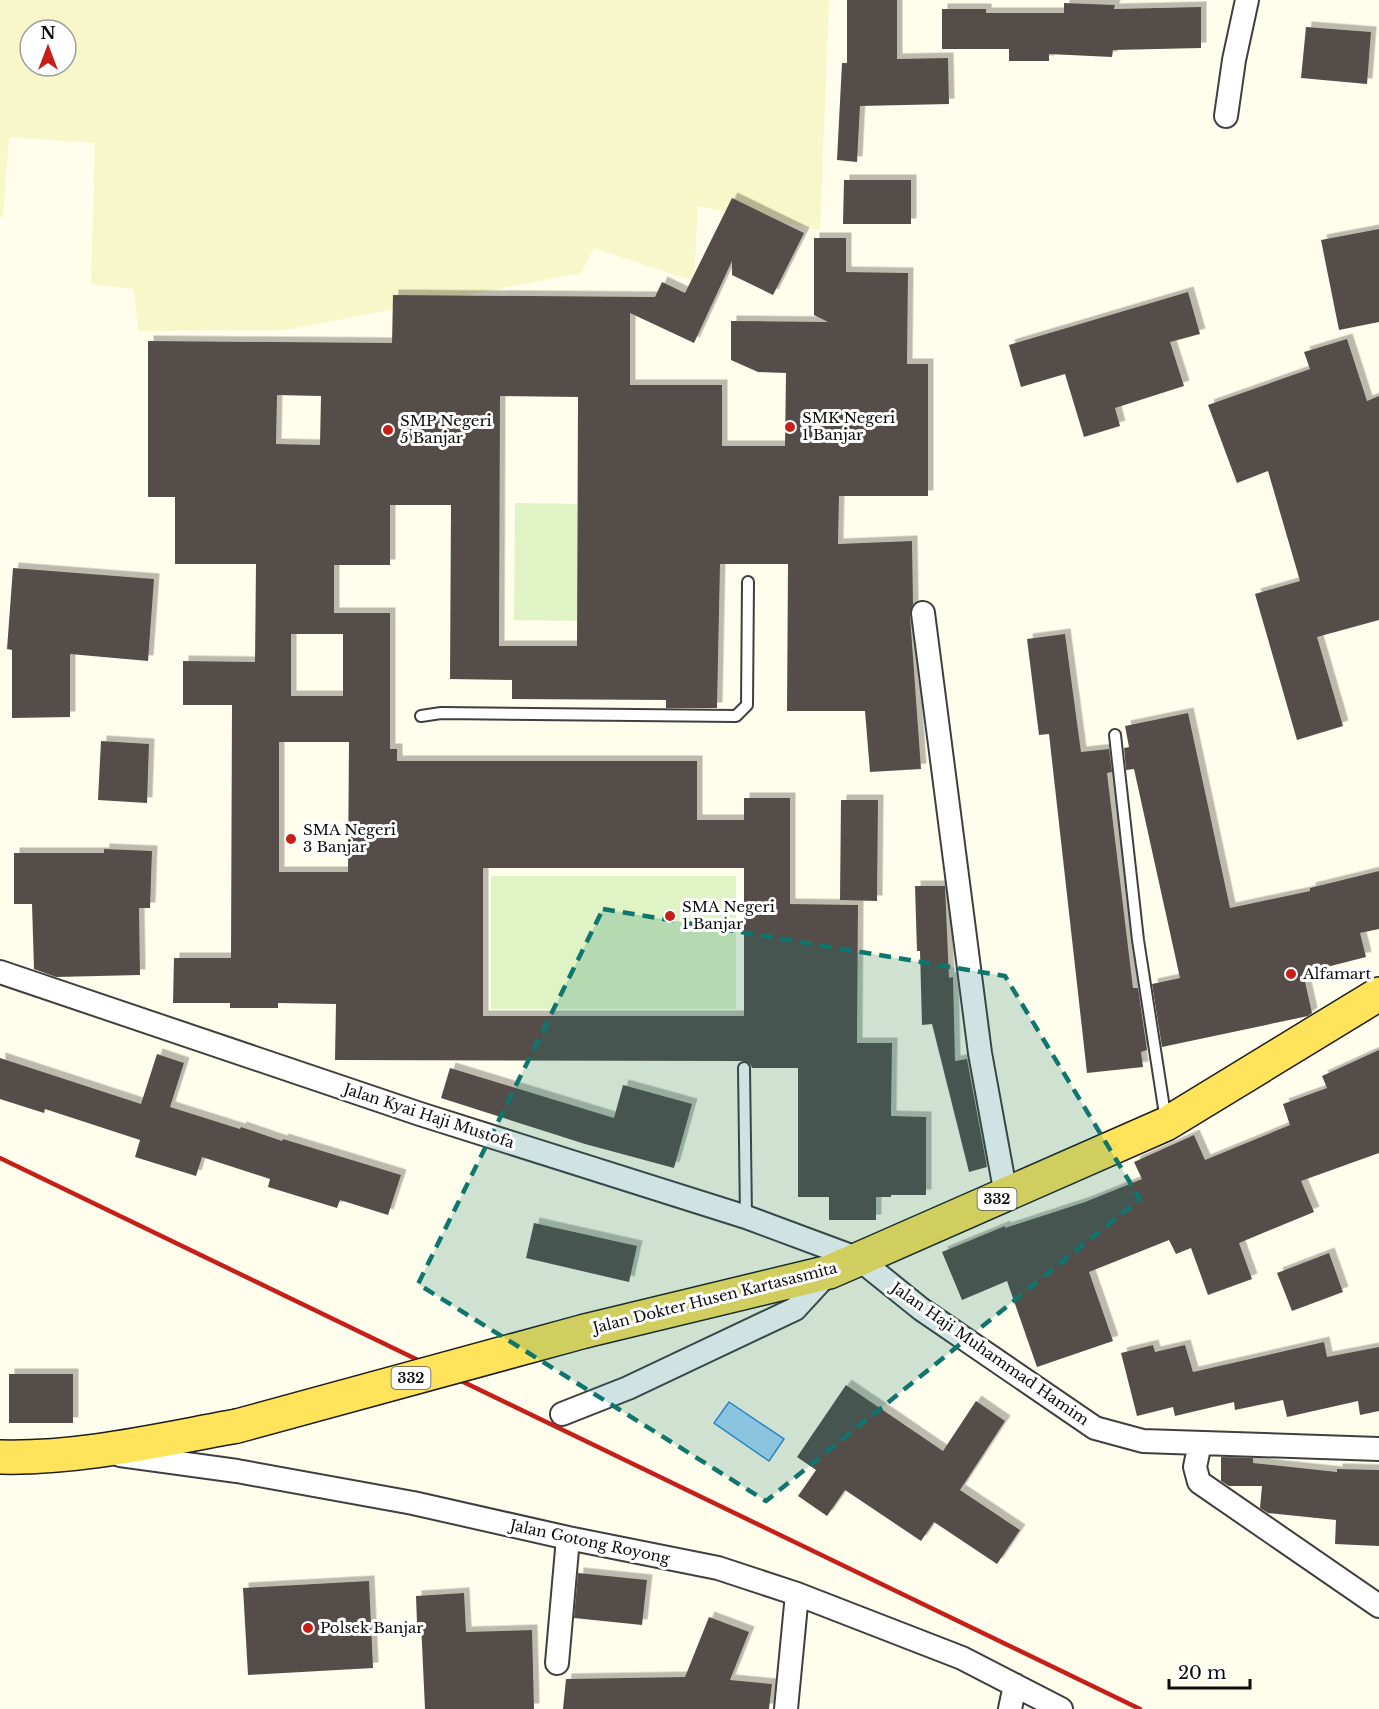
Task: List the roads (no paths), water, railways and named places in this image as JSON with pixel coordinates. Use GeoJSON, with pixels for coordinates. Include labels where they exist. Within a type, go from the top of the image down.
{"type":"FeatureCollection","features":[{"type":"Feature","properties":{"kind":"main road","name":"Jalan Dokter Husen Kartasasmita"},"geometry":{"type":"LineString","coordinates":[[0,1457],[21,1458],[98,1452],[237,1425],[585,1331],[829,1272],[1166,1124],[1379,994]]}},
{"type":"Feature","properties":{"kind":"street"},"geometry":{"type":"LineString","coordinates":[[1226,116],[1234,60],[1247,0]]}},
{"type":"Feature","properties":{"kind":"street"},"geometry":{"type":"LineString","coordinates":[[923,613],[980,1053],[1006,1195]]}},
{"type":"Feature","properties":{"kind":"street","name":"Jalan Kyai Haji Mustofa"},"geometry":{"type":"LineString","coordinates":[[0,972],[420,1114],[746,1217],[859,1259]]}},
{"type":"Feature","properties":{"kind":"street","name":"Jalan Haji Muhammad Hamim"},"geometry":{"type":"LineString","coordinates":[[859,1259],[921,1310],[1095,1428],[1143,1441],[1379,1449]]}},
{"type":"Feature","properties":{"kind":"street"},"geometry":{"type":"LineString","coordinates":[[562,1414],[628,1388],[795,1310],[829,1272]]}},
{"type":"Feature","properties":{"kind":"street"},"geometry":{"type":"LineString","coordinates":[[1200,1443],[1195,1467],[1199,1482],[1379,1606]]}},
{"type":"Feature","properties":{"kind":"street","name":"Jalan Gotong Royong"},"geometry":{"type":"LineString","coordinates":[[98,1452],[237,1471],[413,1503],[568,1538],[718,1568],[798,1594],[962,1658],[1061,1709]]}},
{"type":"Feature","properties":{"kind":"street"},"geometry":{"type":"LineString","coordinates":[[557,1664],[568,1538]]}},
{"type":"Feature","properties":{"kind":"street"},"geometry":{"type":"LineString","coordinates":[[786,1709],[798,1594]]}},
{"type":"Feature","properties":{"kind":"street"},"geometry":{"type":"LineString","coordinates":[[1010,1709],[1015,1685]]}},
{"type":"Feature","properties":{"kind":"lane"},"geometry":{"type":"LineString","coordinates":[[421,716],[441,713],[736,716],[747,705],[748,582]]}},
{"type":"Feature","properties":{"kind":"lane"},"geometry":{"type":"LineString","coordinates":[[1115,735],[1138,940],[1166,1124]]}},
{"type":"Feature","properties":{"kind":"lane"},"geometry":{"type":"LineString","coordinates":[[744,1068],[746,1217]]}},
{"type":"Feature","properties":{"kind":"water"},"geometry":{"type":"Polygon","coordinates":[[[729,1402],[784,1439],[769,1461],[714,1423],[729,1402]]]}},
{"type":"Feature","properties":{"kind":"railway"},"geometry":{"type":"LineString","coordinates":[[0,1158],[1140,1709]]}},
{"type":"Feature","properties":{"kind":"place","name":"SMK Negeri 1 Banjar"},"geometry":{"type":"Point","coordinates":[790,427]}},
{"type":"Feature","properties":{"kind":"place","name":"SMP Negeri 5 Banjar"},"geometry":{"type":"Point","coordinates":[388,430]}},
{"type":"Feature","properties":{"kind":"place","name":"SMA Negeri 3 Banjar"},"geometry":{"type":"Point","coordinates":[291,839]}},
{"type":"Feature","properties":{"kind":"place","name":"SMA Negeri 1 Banjar"},"geometry":{"type":"Point","coordinates":[670,916]}},
{"type":"Feature","properties":{"kind":"place","name":"Alfamart"},"geometry":{"type":"Point","coordinates":[1291,974]}},
{"type":"Feature","properties":{"kind":"place","name":"Polsek Banjar"},"geometry":{"type":"Point","coordinates":[308,1628]}}]}
